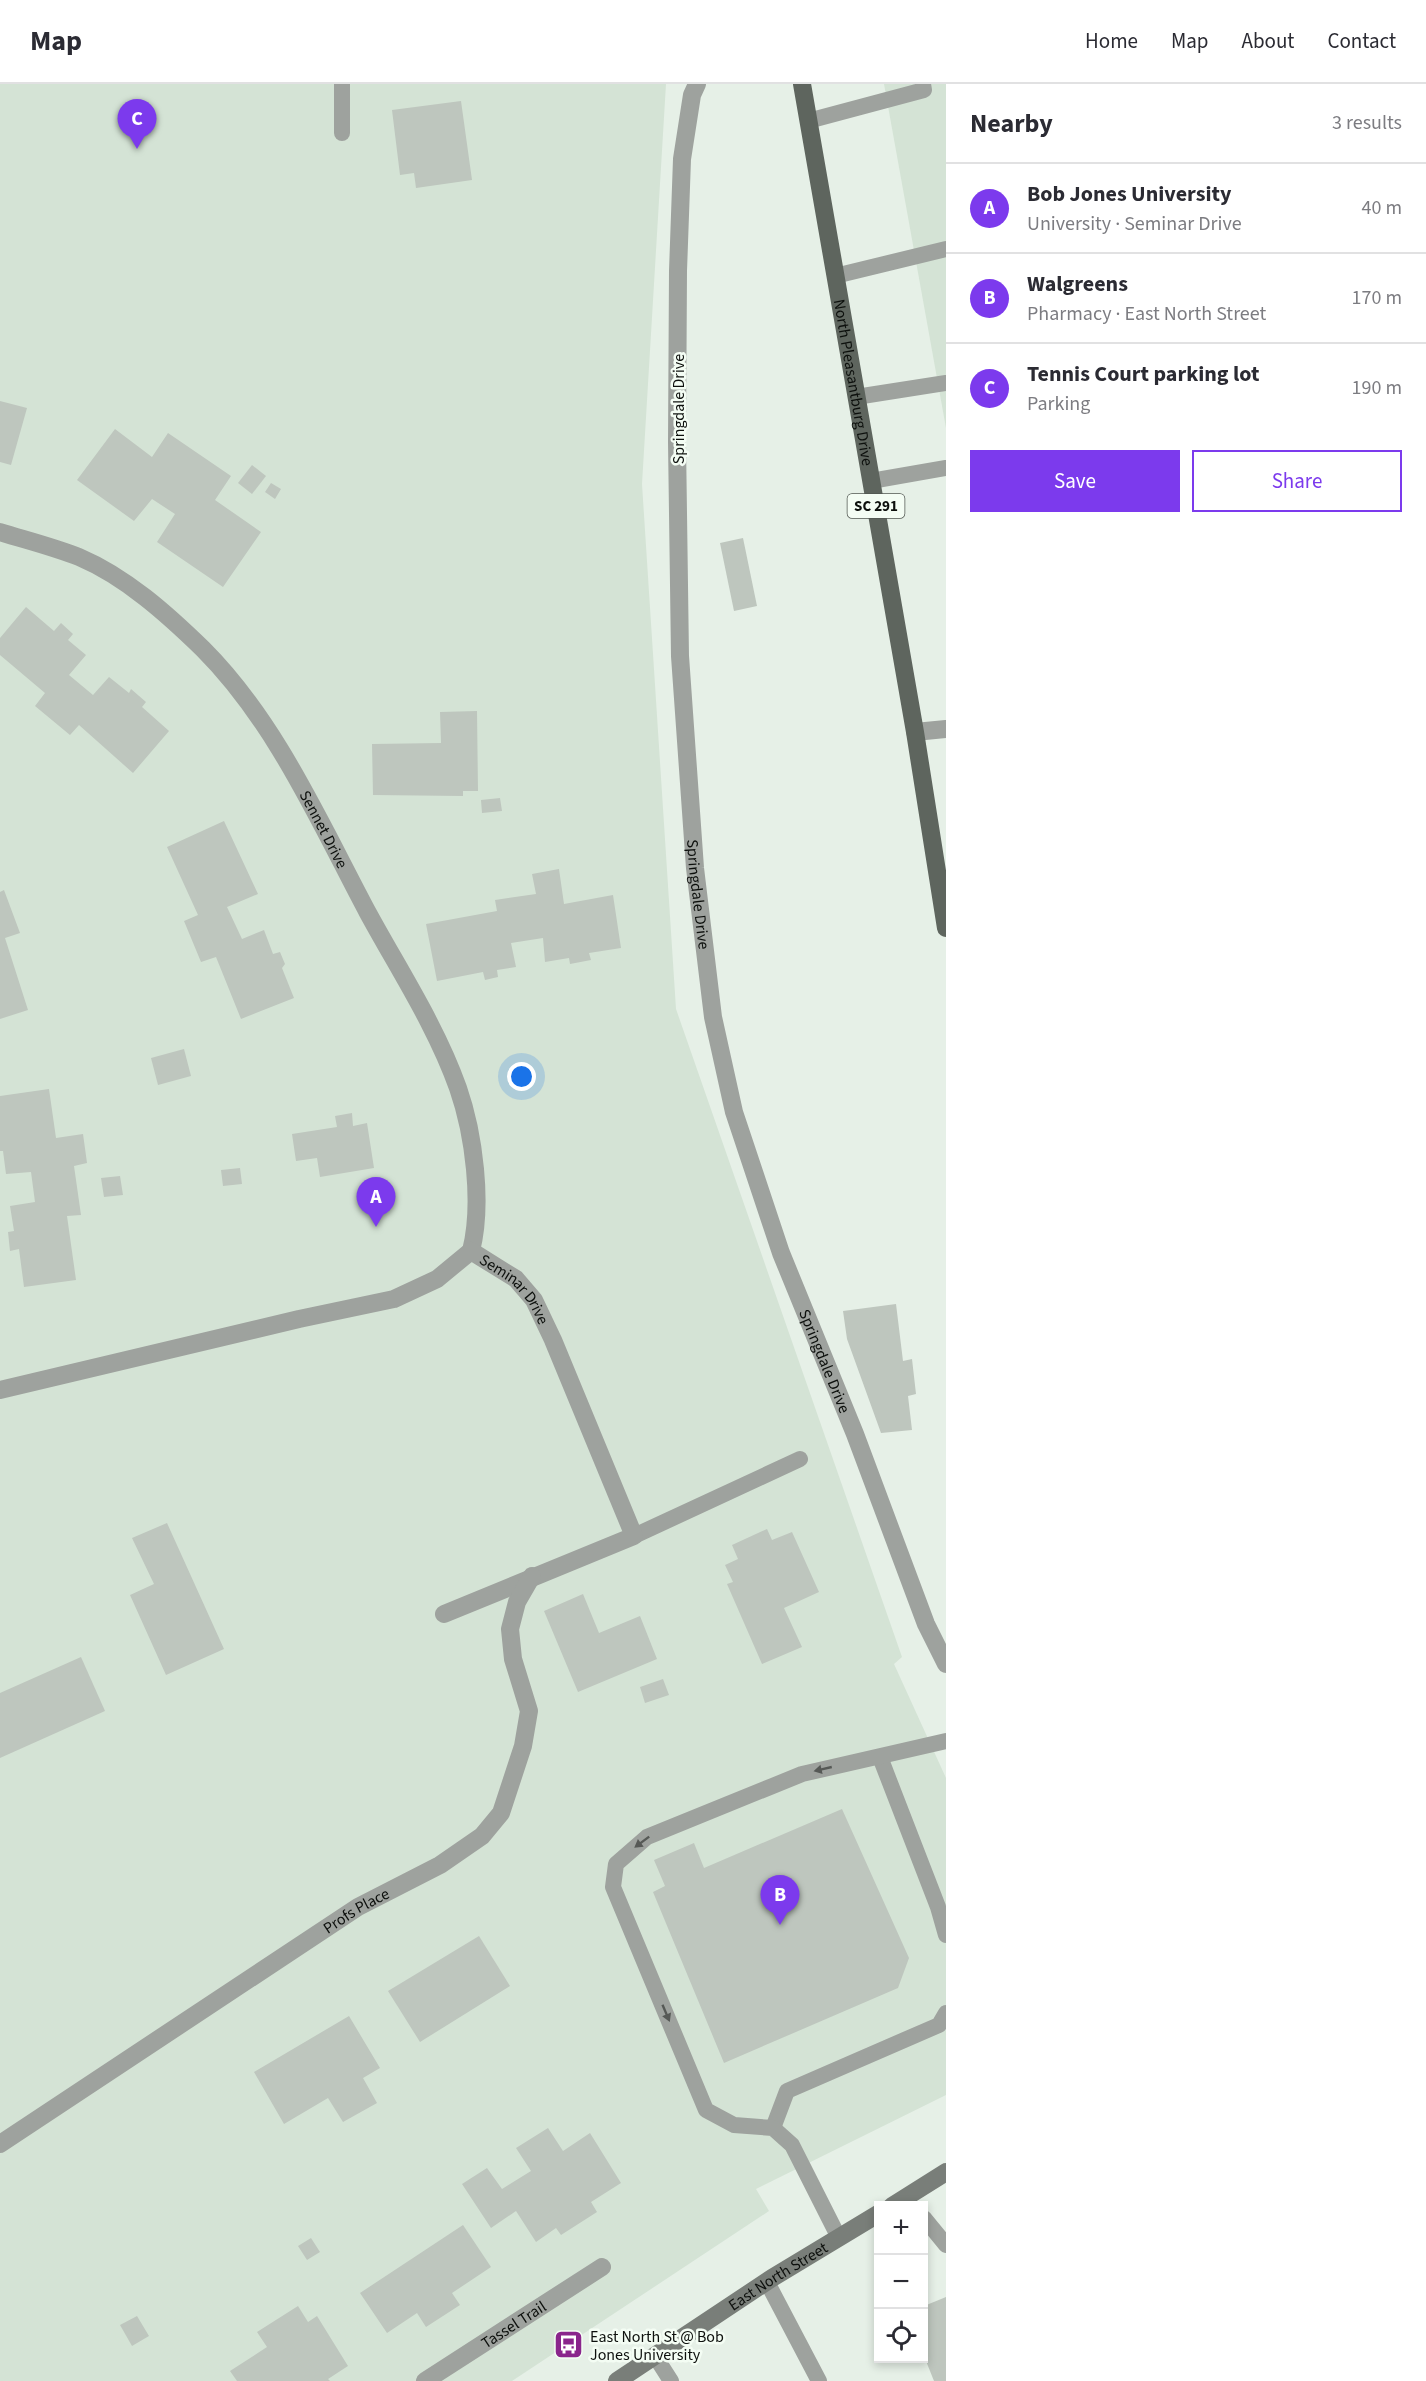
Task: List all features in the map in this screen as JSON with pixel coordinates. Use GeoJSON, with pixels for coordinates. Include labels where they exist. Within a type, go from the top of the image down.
{"type":"FeatureCollection","features":[{"type":"Feature","properties":{"kind":"main road","name":"North Pleasantburg Drive"},"geometry":{"type":"LineString","coordinates":[[802,84],[915,732],[941,867],[946,928]]}},
{"type":"Feature","properties":{"kind":"main road"},"geometry":{"type":"LineString","coordinates":[[906,2201],[946,2172]]}},
{"type":"Feature","properties":{"kind":"main road","name":"East North Street"},"geometry":{"type":"LineString","coordinates":[[617,2381],[767,2282],[874,2217]]}},
{"type":"Feature","properties":{"kind":"street","name":"Springdale Drive"},"geometry":{"type":"LineString","coordinates":[[697,84],[692,95],[682,159],[677,442],[680,656],[695,868],[713,1017],[734,1112],[782,1253],[855,1434],[926,1624],[946,1664]]}},
{"type":"Feature","properties":{"kind":"street","name":"Sennet Drive"},"geometry":{"type":"LineString","coordinates":[[0,532],[79,557],[123,582],[165,614],[204,650],[240,689],[276,742],[406,978],[446,1059],[458,1091],[471,1144],[475,1182],[476,1232],[471,1251]]}},
{"type":"Feature","properties":{"kind":"street"},"geometry":{"type":"LineString","coordinates":[[915,732],[946,729]]}},
{"type":"Feature","properties":{"kind":"street","name":"Seminar Drive"},"geometry":{"type":"LineString","coordinates":[[0,1390],[299,1319],[394,1299],[437,1278],[471,1251],[516,1278],[534,1300],[553,1340],[634,1536]]}},
{"type":"Feature","properties":{"kind":"street"},"geometry":{"type":"LineString","coordinates":[[444,1614],[634,1536]]}},
{"type":"Feature","properties":{"kind":"street","name":"Profs Place"},"geometry":{"type":"LineString","coordinates":[[0,2144],[358,1907],[440,1865],[482,1836],[501,1813],[523,1746],[529,1711],[513,1659],[510,1629],[517,1602],[532,1576]]}},
{"type":"Feature","properties":{"kind":"street","name":"Tassel Trail"},"geometry":{"type":"LineString","coordinates":[[425,2381],[602,2267]]}},
{"type":"Feature","properties":{"kind":"lane"},"geometry":{"type":"LineString","coordinates":[[342,84],[342,133]]}},
{"type":"Feature","properties":{"kind":"lane"},"geometry":{"type":"LineString","coordinates":[[808,121],[924,90],[923,84]]}},
{"type":"Feature","properties":{"kind":"lane"},"geometry":{"type":"LineString","coordinates":[[835,276],[946,249]]}},
{"type":"Feature","properties":{"kind":"lane"},"geometry":{"type":"LineString","coordinates":[[856,397],[946,383]]}},
{"type":"Feature","properties":{"kind":"lane"},"geometry":{"type":"LineString","coordinates":[[871,481],[946,468]]}},
{"type":"Feature","properties":{"kind":"lane"},"geometry":{"type":"LineString","coordinates":[[634,1536],[800,1459]]}},
{"type":"Feature","properties":{"kind":"lane"},"geometry":{"type":"LineString","coordinates":[[838,2238],[792,2145],[773,2128],[735,2125],[706,2110],[613,1887],[616,1864],[647,1837],[802,1774],[946,1741]]}},
{"type":"Feature","properties":{"kind":"lane"},"geometry":{"type":"LineString","coordinates":[[880,1757],[938,1907],[946,1935]]}},
{"type":"Feature","properties":{"kind":"lane"},"geometry":{"type":"LineString","coordinates":[[773,2128],[787,2091],[939,2025],[946,2013]]}},
{"type":"Feature","properties":{"kind":"lane"},"geometry":{"type":"LineString","coordinates":[[928,2223],[946,2245]]}},
{"type":"Feature","properties":{"kind":"lane"},"geometry":{"type":"LineString","coordinates":[[767,2282],[819,2381]]}},
{"type":"Feature","properties":{"kind":"lane"},"geometry":{"type":"LineString","coordinates":[[655,2356],[671,2381]]}},
{"type":"Feature","properties":{"kind":"shaded area"},"geometry":{"type":"Polygon","coordinates":[[[0,84],[666,84],[642,484],[676,1009],[902,1657],[894,1664],[946,1778],[946,2095],[756,2189],[769,2211],[512,2381],[0,2381],[0,84]]]}},
{"type":"Feature","properties":{"kind":"shaded area"},"geometry":{"type":"Polygon","coordinates":[[[884,84],[946,84],[946,428],[884,84]]]}},
{"type":"Feature","properties":{"kind":"building"},"geometry":{"type":"Polygon","coordinates":[[[461,101],[472,180],[416,188],[414,173],[400,175],[392,110],[461,101]]]}},
{"type":"Feature","properties":{"kind":"building"},"geometry":{"type":"Polygon","coordinates":[[[0,401],[27,408],[11,465],[0,462],[0,401]]]}},
{"type":"Feature","properties":{"kind":"building"},"geometry":{"type":"Polygon","coordinates":[[[115,429],[152,457],[168,433],[231,476],[215,500],[261,532],[223,587],[157,542],[175,514],[152,499],[134,521],[77,480],[115,429]]]}},
{"type":"Feature","properties":{"kind":"building"},"geometry":{"type":"Polygon","coordinates":[[[252,465],[266,476],[252,494],[238,483],[252,465]]]}},
{"type":"Feature","properties":{"kind":"building"},"geometry":{"type":"Polygon","coordinates":[[[271,483],[281,489],[275,499],[265,492],[271,483]]]}},
{"type":"Feature","properties":{"kind":"building"},"geometry":{"type":"Polygon","coordinates":[[[743,538],[757,606],[734,611],[720,543],[743,538]]]}},
{"type":"Feature","properties":{"kind":"building"},"geometry":{"type":"Polygon","coordinates":[[[26,607],[54,631],[61,623],[73,634],[68,640],[86,655],[69,675],[93,695],[109,677],[129,693],[131,689],[146,702],[142,707],[169,731],[133,773],[79,725],[70,735],[35,706],[45,693],[0,655],[0,638],[26,607]]]}},
{"type":"Feature","properties":{"kind":"building"},"geometry":{"type":"Polygon","coordinates":[[[477,711],[478,791],[463,791],[463,796],[373,795],[372,744],[441,743],[440,712],[477,711]]]}},
{"type":"Feature","properties":{"kind":"building"},"geometry":{"type":"Polygon","coordinates":[[[500,798],[502,811],[482,813],[481,800],[500,798]]]}},
{"type":"Feature","properties":{"kind":"building"},"geometry":{"type":"Polygon","coordinates":[[[224,821],[258,894],[227,907],[242,939],[264,930],[273,954],[280,952],[285,964],[282,968],[294,998],[241,1019],[216,957],[201,962],[184,921],[198,915],[167,847],[224,821]]]}},
{"type":"Feature","properties":{"kind":"building"},"geometry":{"type":"Polygon","coordinates":[[[559,869],[564,904],[613,895],[621,948],[589,953],[591,960],[570,964],[569,958],[545,962],[543,938],[511,943],[516,967],[497,970],[498,977],[485,980],[483,972],[437,981],[426,924],[497,911],[495,900],[536,894],[532,874],[559,869]]]}},
{"type":"Feature","properties":{"kind":"building"},"geometry":{"type":"Polygon","coordinates":[[[4,890],[20,933],[5,938],[28,1010],[0,1019],[0,892],[4,890]]]}},
{"type":"Feature","properties":{"kind":"building"},"geometry":{"type":"Polygon","coordinates":[[[184,1049],[191,1076],[158,1085],[151,1058],[184,1049]]]}},
{"type":"Feature","properties":{"kind":"building"},"geometry":{"type":"Polygon","coordinates":[[[49,1089],[56,1138],[83,1134],[87,1163],[74,1166],[81,1215],[67,1216],[76,1280],[24,1287],[19,1249],[10,1251],[8,1232],[14,1231],[10,1206],[35,1202],[31,1172],[6,1174],[3,1151],[0,1151],[0,1096],[49,1089]]]}},
{"type":"Feature","properties":{"kind":"building"},"geometry":{"type":"Polygon","coordinates":[[[352,1113],[353,1126],[367,1123],[374,1168],[320,1177],[317,1158],[296,1161],[292,1134],[337,1127],[335,1116],[352,1113]]]}},
{"type":"Feature","properties":{"kind":"building"},"geometry":{"type":"Polygon","coordinates":[[[240,1168],[242,1184],[223,1186],[221,1170],[240,1168]]]}},
{"type":"Feature","properties":{"kind":"building"},"geometry":{"type":"Polygon","coordinates":[[[120,1176],[123,1195],[104,1197],[101,1178],[120,1176]]]}},
{"type":"Feature","properties":{"kind":"building"},"geometry":{"type":"Polygon","coordinates":[[[896,1304],[903,1361],[912,1359],[916,1394],[908,1396],[912,1430],[881,1433],[847,1339],[843,1311],[896,1304]]]}},
{"type":"Feature","properties":{"kind":"building"},"geometry":{"type":"Polygon","coordinates":[[[167,1523],[224,1649],[166,1675],[130,1595],[154,1584],[132,1538],[167,1523]]]}},
{"type":"Feature","properties":{"kind":"building"},"geometry":{"type":"Polygon","coordinates":[[[767,1529],[772,1540],[792,1532],[819,1592],[784,1608],[802,1647],[762,1664],[727,1584],[733,1582],[725,1565],[738,1559],[732,1545],[767,1529]]]}},
{"type":"Feature","properties":{"kind":"building"},"geometry":{"type":"Polygon","coordinates":[[[583,1594],[599,1633],[640,1616],[657,1659],[578,1692],[544,1611],[583,1594]]]}},
{"type":"Feature","properties":{"kind":"building"},"geometry":{"type":"Polygon","coordinates":[[[81,1657],[105,1711],[0,1758],[0,1693],[81,1657]]]}},
{"type":"Feature","properties":{"kind":"building"},"geometry":{"type":"Polygon","coordinates":[[[663,1679],[669,1695],[645,1703],[640,1687],[663,1679]]]}},
{"type":"Feature","properties":{"kind":"building"},"geometry":{"type":"Polygon","coordinates":[[[842,1809],[909,1958],[898,1988],[724,2063],[653,1892],[665,1886],[654,1860],[694,1843],[704,1868],[842,1809]]]}},
{"type":"Feature","properties":{"kind":"building"},"geometry":{"type":"Polygon","coordinates":[[[479,1936],[510,1986],[420,2042],[388,1991],[479,1936]]]}},
{"type":"Feature","properties":{"kind":"building"},"geometry":{"type":"Polygon","coordinates":[[[349,2016],[380,2068],[363,2078],[377,2103],[343,2122],[328,2098],[284,2124],[254,2072],[349,2016]]]}},
{"type":"Feature","properties":{"kind":"building"},"geometry":{"type":"Polygon","coordinates":[[[548,2128],[563,2151],[590,2133],[621,2183],[591,2202],[597,2212],[561,2235],[556,2228],[536,2242],[516,2211],[491,2228],[462,2184],[487,2168],[502,2189],[531,2171],[516,2148],[548,2128]]]}},
{"type":"Feature","properties":{"kind":"building"},"geometry":{"type":"Polygon","coordinates":[[[463,2225],[491,2267],[452,2293],[460,2305],[426,2327],[417,2313],[387,2333],[360,2293],[463,2225]]]}},
{"type":"Feature","properties":{"kind":"building"},"geometry":{"type":"Polygon","coordinates":[[[311,2238],[320,2252],[307,2260],[298,2246],[311,2238]]]}},
{"type":"Feature","properties":{"kind":"building"},"geometry":{"type":"Polygon","coordinates":[[[946,2297],[946,2381],[934,2381],[927,2363],[928,2304],[946,2297]]]}},
{"type":"Feature","properties":{"kind":"building"},"geometry":{"type":"Polygon","coordinates":[[[298,2306],[308,2322],[317,2316],[348,2366],[328,2379],[330,2381],[237,2381],[230,2371],[267,2347],[257,2332],[298,2306]]]}},
{"type":"Feature","properties":{"kind":"building"},"geometry":{"type":"Polygon","coordinates":[[[137,2316],[149,2336],[132,2346],[120,2325],[137,2316]]]}},
{"type":"Feature","properties":{"kind":"place","name":"Tennis Court parking lot"},"geometry":{"type":"Point","coordinates":[137,149]}},
{"type":"Feature","properties":{"kind":"place","name":"Bob Jones University"},"geometry":{"type":"Point","coordinates":[376,1227]}},
{"type":"Feature","properties":{"kind":"place","name":"Walgreens"},"geometry":{"type":"Point","coordinates":[780,1925]}},
{"type":"Feature","properties":{"kind":"place","name":"East North St @ Bob Jones University"},"geometry":{"type":"Point","coordinates":[569,2345]}}]}
